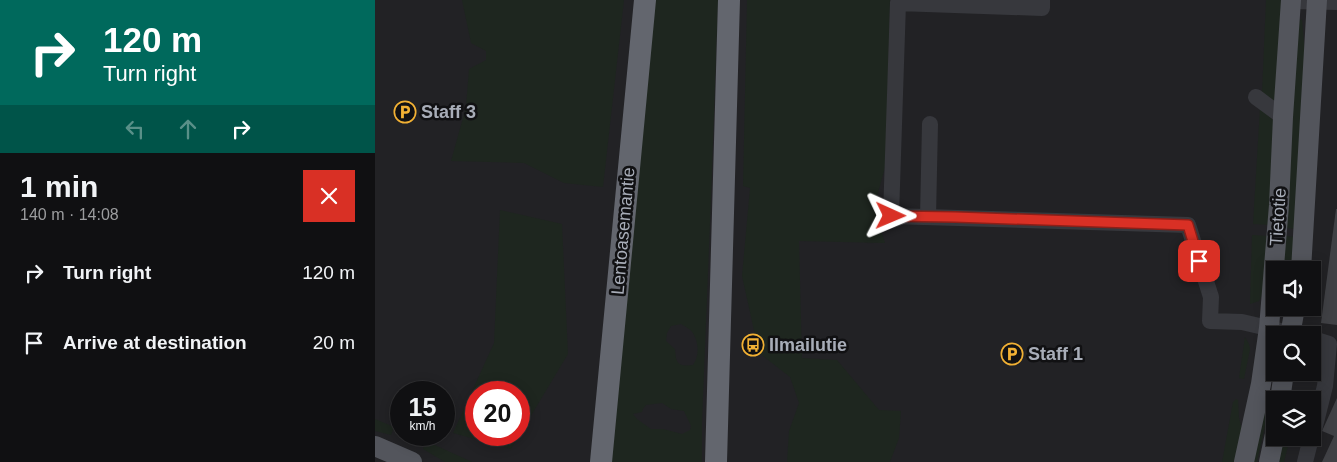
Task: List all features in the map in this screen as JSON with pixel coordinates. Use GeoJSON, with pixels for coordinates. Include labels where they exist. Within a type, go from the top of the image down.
{"type":"FeatureCollection","features":[{"type":"Feature","properties":{"kind":"highway","name":"Lentoasemantie"},"geometry":{"type":"LineString","coordinates":[[601,462],[645,0]]}},
{"type":"Feature","properties":{"kind":"highway"},"geometry":{"type":"LineString","coordinates":[[716,462],[729,0]]}},
{"type":"Feature","properties":{"kind":"main road","name":"Tietotie"},"geometry":{"type":"LineString","coordinates":[[1269,326],[1279,205],[1291,0]]}},
{"type":"Feature","properties":{"kind":"main road","name":"Tietotie"},"geometry":{"type":"LineString","coordinates":[[1302,261],[1317,1]]}},
{"type":"Feature","properties":{"kind":"main road","name":"Tietotie"},"geometry":{"type":"LineString","coordinates":[[1245,462],[1266,349]]}},
{"type":"Feature","properties":{"kind":"main road"},"geometry":{"type":"LineString","coordinates":[[375,446],[412,462]]}},
{"type":"Feature","properties":{"kind":"main road"},"geometry":{"type":"LineString","coordinates":[[1269,462],[1272,446]]}},
{"type":"Feature","properties":{"kind":"lane"},"geometry":{"type":"LineString","coordinates":[[1042,0],[1041,8],[898,3],[891,216],[1188,225],[1211,297],[1210,321],[1242,322],[1266,327]]}},
{"type":"Feature","properties":{"kind":"lane"},"geometry":{"type":"LineString","coordinates":[[1291,0],[1337,2]]}},
{"type":"Feature","properties":{"kind":"lane"},"geometry":{"type":"LineString","coordinates":[[1256,97],[1283,117]]}},
{"type":"Feature","properties":{"kind":"lane"},"geometry":{"type":"LineString","coordinates":[[928,217],[931,124]]}},
{"type":"Feature","properties":{"kind":"lane"},"geometry":{"type":"LineString","coordinates":[[1321,342],[1329,344],[1325,386],[1321,402]]}},
{"type":"Feature","properties":{"kind":"lane"},"geometry":{"type":"LineString","coordinates":[[1305,462],[1309,446]]}},
{"type":"Feature","properties":{"kind":"shaded area"},"geometry":{"type":"Polygon","coordinates":[[[375,0],[1337,0],[1337,462],[375,462],[375,0]]]}},
{"type":"Feature","properties":{"kind":"shaded area"},"geometry":{"type":"Polygon","coordinates":[[[462,0],[624,0],[603,187],[564,183],[524,163],[451,161],[466,107],[469,69],[486,60],[486,51],[471,43],[462,0]]]}},
{"type":"Feature","properties":{"kind":"shaded area"},"geometry":{"type":"Polygon","coordinates":[[[653,0],[718,0],[702,462],[611,462],[653,0]],[[681,324],[671,326],[667,333],[666,341],[675,349],[678,363],[681,365],[693,365],[698,350],[697,343],[692,332],[681,324]],[[662,403],[646,405],[642,412],[633,414],[651,429],[663,429],[682,434],[690,430],[691,426],[684,411],[671,409],[662,403]]]}},
{"type":"Feature","properties":{"kind":"shaded area"},"geometry":{"type":"Polygon","coordinates":[[[747,0],[890,0],[886,164],[874,207],[885,243],[799,241],[802,358],[837,360],[879,410],[901,411],[899,438],[890,462],[787,462],[789,431],[799,403],[790,377],[759,353],[742,276],[750,188],[743,186],[747,0]]]}},
{"type":"Feature","properties":{"kind":"shaded area"},"geometry":{"type":"Polygon","coordinates":[[[1266,0],[1282,0],[1276,102],[1262,93],[1266,0]]]}},
{"type":"Feature","properties":{"kind":"shaded area"},"geometry":{"type":"Polygon","coordinates":[[[1302,19],[1306,65],[1297,229],[1284,228],[1295,23],[1302,19]]]}},
{"type":"Feature","properties":{"kind":"shaded area"},"geometry":{"type":"Polygon","coordinates":[[[1260,108],[1274,121],[1270,225],[1253,224],[1260,108]]]}},
{"type":"Feature","properties":{"kind":"shaded area"},"geometry":{"type":"Polygon","coordinates":[[[500,210],[562,224],[568,354],[530,417],[530,381],[477,381],[494,343],[500,210]]]}},
{"type":"Feature","properties":{"kind":"shaded area"},"geometry":{"type":"Polygon","coordinates":[[[1252,235],[1269,236],[1262,295],[1259,301],[1250,304],[1252,235]]]}},
{"type":"Feature","properties":{"kind":"shaded area"},"geometry":{"type":"Polygon","coordinates":[[[1285,236],[1297,237],[1296,261],[1283,261],[1285,236]]]}},
{"type":"Feature","properties":{"kind":"shaded area"},"geometry":{"type":"Polygon","coordinates":[[[1245,337],[1250,349],[1244,379],[1239,378],[1245,337]]]}},
{"type":"Feature","properties":{"kind":"shaded area"},"geometry":{"type":"Polygon","coordinates":[[[1266,394],[1266,422],[1257,462],[1252,462],[1266,394]]]}},
{"type":"Feature","properties":{"kind":"shaded area"},"geometry":{"type":"Polygon","coordinates":[[[1236,399],[1238,400],[1239,418],[1243,434],[1236,462],[1222,462],[1233,402],[1236,399]]]}},
{"type":"Feature","properties":{"kind":"shaded area"},"geometry":{"type":"Polygon","coordinates":[[[465,407],[465,436],[455,434],[455,429],[465,407]]]}},
{"type":"Feature","properties":{"kind":"shaded area"},"geometry":{"type":"Polygon","coordinates":[[[375,419],[390,425],[390,435],[375,431],[375,419]]]}},
{"type":"Feature","properties":{"kind":"shaded area"},"geometry":{"type":"Polygon","coordinates":[[[424,446],[437,446],[472,462],[445,462],[423,449],[424,446]]]}},
{"type":"Feature","properties":{"kind":"shaded area"},"geometry":{"type":"Polygon","coordinates":[[[500,446],[513,446],[511,449],[500,446]]]}},
{"type":"Feature","properties":{"kind":"shaded area"},"geometry":{"type":"Polygon","coordinates":[[[1281,446],[1288,446],[1284,462],[1278,462],[1281,446]]]}},
{"type":"Feature","properties":{"kind":"building"},"geometry":{"type":"Polygon","coordinates":[[[1337,209],[1337,325],[1321,323],[1337,209]]]}},
{"type":"Feature","properties":{"kind":"building"},"geometry":{"type":"Polygon","coordinates":[[[1337,398],[1337,462],[1322,462],[1334,436],[1322,431],[1337,398]]]}},
{"type":"Feature","properties":{"kind":"place","name":"Staff 3"},"geometry":{"type":"Point","coordinates":[405,112]}},
{"type":"Feature","properties":{"kind":"place","name":"Ilmailutie"},"geometry":{"type":"Point","coordinates":[753,345]}},
{"type":"Feature","properties":{"kind":"place","name":"Staff 1"},"geometry":{"type":"Point","coordinates":[1012,354]}},
{"type":"Feature","properties":{"kind":"route"},"geometry":{"type":"LineString","coordinates":[[891,216],[1188,225],[1199,261]]}}]}
